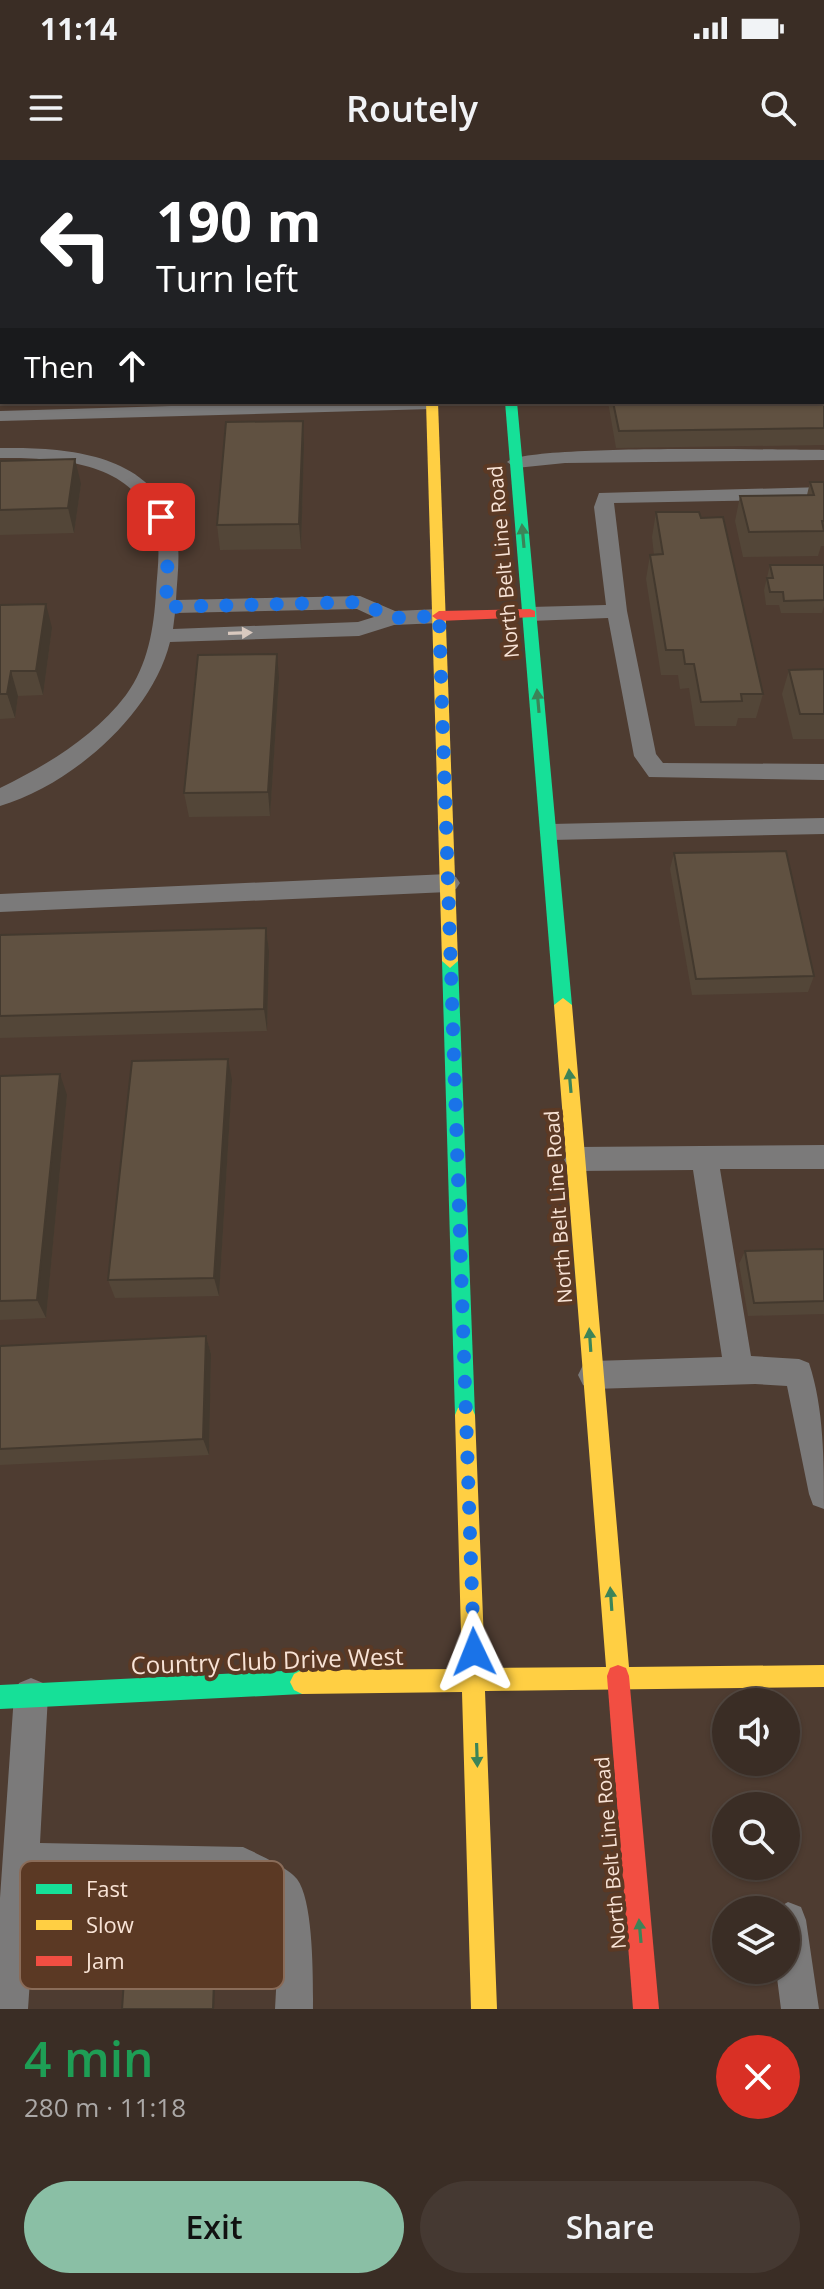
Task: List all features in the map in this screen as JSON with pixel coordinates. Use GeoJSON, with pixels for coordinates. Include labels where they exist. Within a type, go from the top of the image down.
{"type":"FeatureCollection","features":[{"type":"Feature","properties":{"kind":"main road"},"geometry":{"type":"LineString","coordinates":[[432,404],[484,2009]]}},
{"type":"Feature","properties":{"kind":"main road","name":"North Belt Line Road"},"geometry":{"type":"LineString","coordinates":[[511,404],[551,832],[646,2009]]}},
{"type":"Feature","properties":{"kind":"main road"},"geometry":{"type":"LineString","coordinates":[[439,616],[530,614]]}},
{"type":"Feature","properties":{"kind":"main road","name":"Country Club Drive West"},"geometry":{"type":"LineString","coordinates":[[16,1696],[273,1682],[474,1677],[824,1676]]}},
{"type":"Feature","properties":{"kind":"lane"},"geometry":{"type":"LineString","coordinates":[[0,416],[333,404]]}},
{"type":"Feature","properties":{"kind":"lane"},"geometry":{"type":"LineString","coordinates":[[0,453],[57,453],[118,470],[145,488],[155,502],[166,530],[166,607],[162,636],[147,679],[132,701],[90,747],[64,766],[0,798]]}},
{"type":"Feature","properties":{"kind":"lane"},"geometry":{"type":"LineString","coordinates":[[516,462],[565,457],[824,455]]}},
{"type":"Feature","properties":{"kind":"lane"},"geometry":{"type":"LineString","coordinates":[[824,493],[606,497],[603,507],[617,611],[645,756],[657,771],[824,772]]}},
{"type":"Feature","properties":{"kind":"lane"},"geometry":{"type":"LineString","coordinates":[[166,607],[360,602],[392,618]]}},
{"type":"Feature","properties":{"kind":"lane"},"geometry":{"type":"LineString","coordinates":[[530,614],[617,611]]}},
{"type":"Feature","properties":{"kind":"lane"},"geometry":{"type":"LineString","coordinates":[[162,636],[359,629],[392,618],[439,616]]}},
{"type":"Feature","properties":{"kind":"lane"},"geometry":{"type":"LineString","coordinates":[[551,832],[824,826]]}},
{"type":"Feature","properties":{"kind":"lane"},"geometry":{"type":"LineString","coordinates":[[0,903],[448,883]]}},
{"type":"Feature","properties":{"kind":"lane"},"geometry":{"type":"LineString","coordinates":[[577,1159],[824,1157]]}},
{"type":"Feature","properties":{"kind":"lane"},"geometry":{"type":"LineString","coordinates":[[705,1159],[739,1371]]}},
{"type":"Feature","properties":{"kind":"lane"},"geometry":{"type":"LineString","coordinates":[[593,1375],[739,1371],[799,1373],[823,1480]]}},
{"type":"Feature","properties":{"kind":"lane"},"geometry":{"type":"LineString","coordinates":[[16,1696],[21,1860],[65,1861]]}},
{"type":"Feature","properties":{"kind":"lane"},"geometry":{"type":"LineString","coordinates":[[9,2009],[20,1872]]}},
{"type":"Feature","properties":{"kind":"lane"},"geometry":{"type":"LineString","coordinates":[[284,1891],[296,1954],[294,2009]]}},
{"type":"Feature","properties":{"kind":"lane"},"geometry":{"type":"LineString","coordinates":[[797,1984],[800,2009]]}},
{"type":"Feature","properties":{"kind":"building"},"geometry":{"type":"Polygon","coordinates":[[[613,404],[824,404],[824,428],[619,431],[613,404]]]}},
{"type":"Feature","properties":{"kind":"building"},"geometry":{"type":"Polygon","coordinates":[[[303,421],[299,524],[217,525],[226,422],[303,421]]]}},
{"type":"Feature","properties":{"kind":"building"},"geometry":{"type":"Polygon","coordinates":[[[75,459],[68,508],[0,510],[0,461],[75,459]]]}},
{"type":"Feature","properties":{"kind":"building"},"geometry":{"type":"Polygon","coordinates":[[[810,482],[824,482],[824,531],[749,532],[740,496],[814,495],[810,482]]]}},
{"type":"Feature","properties":{"kind":"building"},"geometry":{"type":"Polygon","coordinates":[[[656,512],[699,512],[701,518],[723,517],[763,694],[741,694],[742,701],[701,702],[694,664],[685,664],[683,650],[666,650],[650,555],[663,554],[656,512]]]}},
{"type":"Feature","properties":{"kind":"building"},"geometry":{"type":"Polygon","coordinates":[[[770,565],[824,565],[824,600],[784,601],[783,592],[770,592],[767,578],[773,578],[770,565]]]}},
{"type":"Feature","properties":{"kind":"building"},"geometry":{"type":"Polygon","coordinates":[[[46,604],[36,671],[11,671],[7,694],[0,694],[0,605],[46,604]]]}},
{"type":"Feature","properties":{"kind":"building"},"geometry":{"type":"Polygon","coordinates":[[[277,654],[268,792],[184,793],[198,655],[277,654]]]}},
{"type":"Feature","properties":{"kind":"building"},"geometry":{"type":"Polygon","coordinates":[[[824,669],[824,714],[800,714],[789,670],[824,669]]]}},
{"type":"Feature","properties":{"kind":"building"},"geometry":{"type":"Polygon","coordinates":[[[786,851],[814,976],[696,979],[674,853],[786,851]]]}},
{"type":"Feature","properties":{"kind":"building"},"geometry":{"type":"Polygon","coordinates":[[[266,928],[264,1009],[0,1016],[0,935],[266,928]]]}},
{"type":"Feature","properties":{"kind":"building"},"geometry":{"type":"Polygon","coordinates":[[[228,1059],[214,1278],[108,1280],[132,1061],[228,1059]]]}},
{"type":"Feature","properties":{"kind":"building"},"geometry":{"type":"Polygon","coordinates":[[[60,1074],[37,1300],[0,1301],[0,1076],[60,1074]]]}},
{"type":"Feature","properties":{"kind":"building"},"geometry":{"type":"Polygon","coordinates":[[[824,1249],[824,1301],[754,1303],[745,1251],[824,1249]]]}},
{"type":"Feature","properties":{"kind":"building"},"geometry":{"type":"Polygon","coordinates":[[[206,1336],[203,1439],[0,1449],[0,1346],[206,1336]]]}},
{"type":"Feature","properties":{"kind":"building"},"geometry":{"type":"Polygon","coordinates":[[[123,1989],[214,1989],[213,2009],[122,2009],[123,1989]]]}},
{"type":"Feature","properties":{"kind":"traffic: fast"},"geometry":{"type":"LineString","coordinates":[[511,404],[563,1005]]}},
{"type":"Feature","properties":{"kind":"traffic: fast"},"geometry":{"type":"LineString","coordinates":[[450,961],[465,1415]]}},
{"type":"Feature","properties":{"kind":"traffic: fast"},"geometry":{"type":"LineString","coordinates":[[0,1697],[302,1682]]}},
{"type":"Feature","properties":{"kind":"traffic: slow"},"geometry":{"type":"LineString","coordinates":[[432,404],[450,961]]}},
{"type":"Feature","properties":{"kind":"traffic: slow"},"geometry":{"type":"LineString","coordinates":[[563,1005],[618,1676]]}},
{"type":"Feature","properties":{"kind":"traffic: slow"},"geometry":{"type":"LineString","coordinates":[[465,1415],[484,2009]]}},
{"type":"Feature","properties":{"kind":"traffic: slow"},"geometry":{"type":"LineString","coordinates":[[302,1682],[824,1676]]}},
{"type":"Feature","properties":{"kind":"traffic: jam"},"geometry":{"type":"LineString","coordinates":[[439,616],[530,614]]}},
{"type":"Feature","properties":{"kind":"traffic: jam"},"geometry":{"type":"LineString","coordinates":[[618,1676],[646,2009]]}},
{"type":"Feature","properties":{"kind":"route"},"geometry":{"type":"LineString","coordinates":[[161,517],[168,547],[166,607],[360,602],[392,618],[439,616],[474,1652]]}}]}
